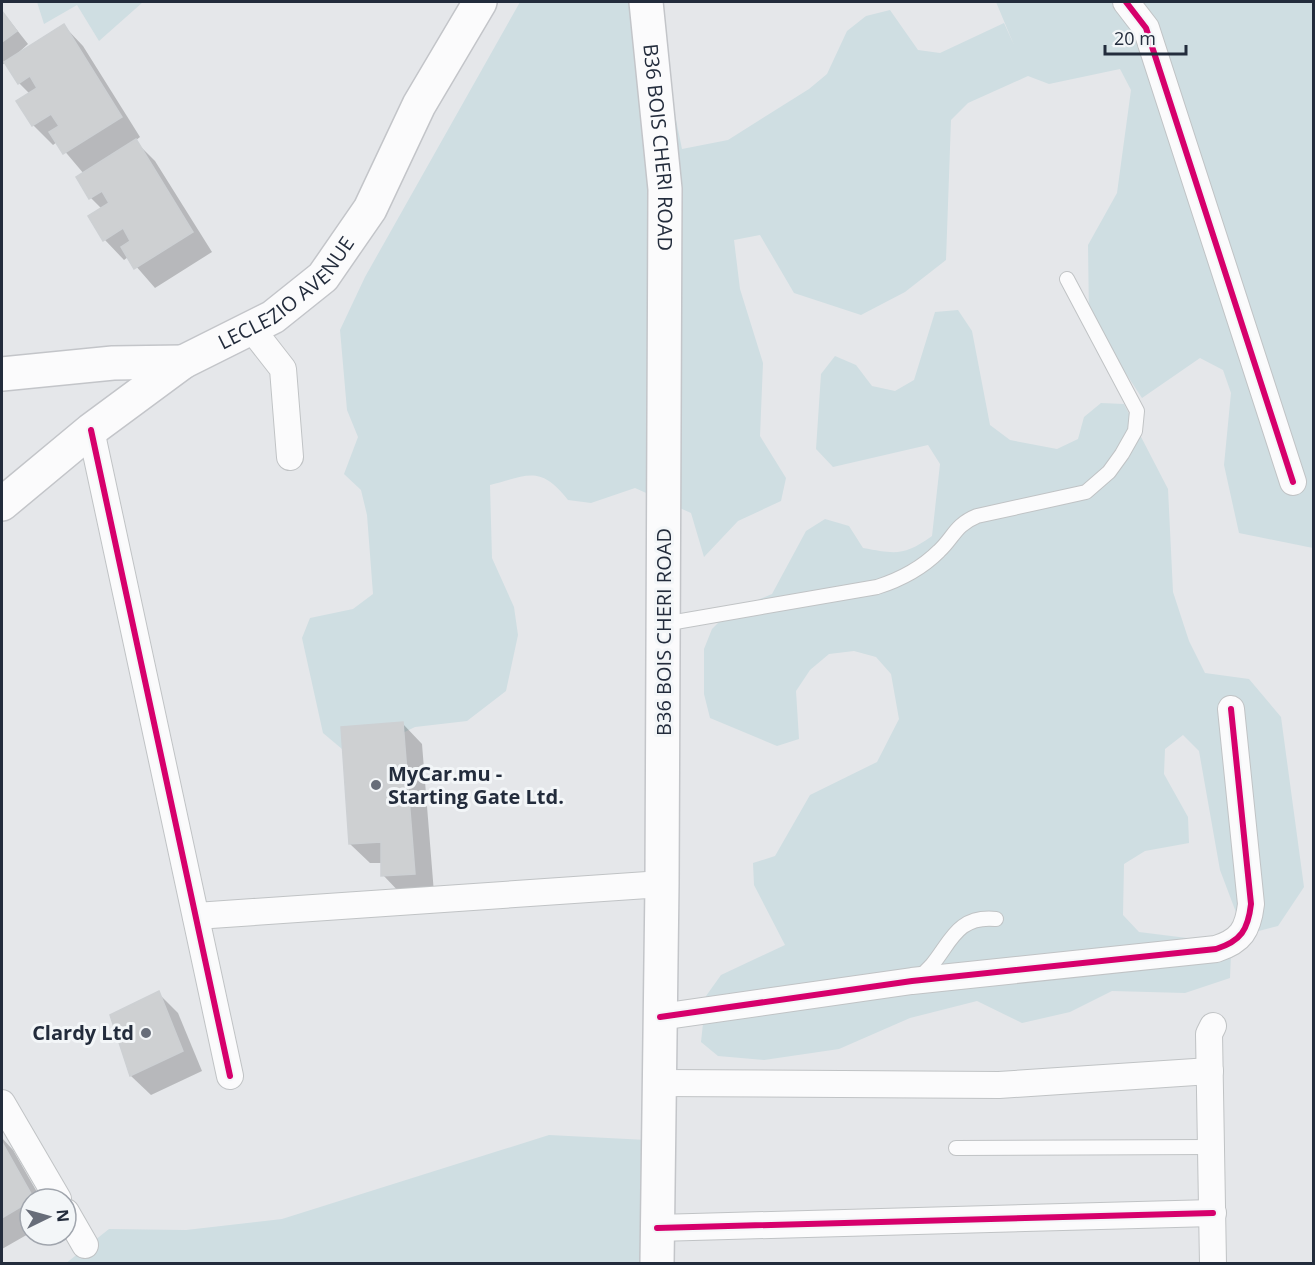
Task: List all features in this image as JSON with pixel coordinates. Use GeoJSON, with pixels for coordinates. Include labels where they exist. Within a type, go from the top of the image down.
{"type":"FeatureCollection","features":[{"type":"Feature","properties":{"kind":"main road","name":"LECLEZIO AVENUE"},"geometry":{"type":"LineString","coordinates":[[2,504],[91,430],[183,362],[273,317],[323,277],[370,209],[419,105],[480,2]]}},
{"type":"Feature","properties":{"kind":"main road","name":"B36 BOIS CHERI ROAD"},"geometry":{"type":"LineString","coordinates":[[646,2],[665,189],[664,624],[657,1263]]}},
{"type":"Feature","properties":{"kind":"main road"},"geometry":{"type":"LineString","coordinates":[[2,374],[113,363],[183,362]]}},
{"type":"Feature","properties":{"kind":"street"},"geometry":{"type":"LineString","coordinates":[[1126,2],[1146,28],[1293,482]]}},
{"type":"Feature","properties":{"kind":"street"},"geometry":{"type":"LineString","coordinates":[[251,328],[283,369],[290,458]]}},
{"type":"Feature","properties":{"kind":"street"},"geometry":{"type":"LineString","coordinates":[[91,430],[230,1076]]}},
{"type":"Feature","properties":{"kind":"street"},"geometry":{"type":"LineString","coordinates":[[660,1017],[912,981],[1216,949],[1238,939],[1248,926],[1251,904],[1231,709]]}},
{"type":"Feature","properties":{"kind":"street"},"geometry":{"type":"LineString","coordinates":[[196,915],[662,884]]}},
{"type":"Feature","properties":{"kind":"street"},"geometry":{"type":"LineString","coordinates":[[1213,1263],[1209,1034],[1214,1026]]}},
{"type":"Feature","properties":{"kind":"street"},"geometry":{"type":"LineString","coordinates":[[659,1083],[999,1085],[1210,1071]]}},
{"type":"Feature","properties":{"kind":"street"},"geometry":{"type":"LineString","coordinates":[[2,1103],[51,1187]]}},
{"type":"Feature","properties":{"kind":"street"},"geometry":{"type":"LineString","coordinates":[[657,1228],[1213,1214]]}},
{"type":"Feature","properties":{"kind":"street"},"geometry":{"type":"LineString","coordinates":[[78,1233],[85,1245]]}},
{"type":"Feature","properties":{"kind":"lane"},"geometry":{"type":"LineString","coordinates":[[664,624],[877,587],[899,580],[939,551],[961,522],[976,516],[1086,492],[1122,454],[1135,431],[1137,411],[1067,279]]}},
{"type":"Feature","properties":{"kind":"lane"},"geometry":{"type":"LineString","coordinates":[[912,981],[924,974],[965,924],[980,918],[996,920]]}},
{"type":"Feature","properties":{"kind":"lane"},"geometry":{"type":"LineString","coordinates":[[956,1148],[1212,1147]]}},
{"type":"Feature","properties":{"kind":"shaded area"},"geometry":{"type":"Polygon","coordinates":[[[37,2],[143,2],[99,41],[77,5],[44,24],[37,2]]]}},
{"type":"Feature","properties":{"kind":"shaded area"},"geometry":{"type":"Polygon","coordinates":[[[520,2],[649,2],[653,8],[682,149],[728,140],[809,89],[827,74],[847,31],[866,16],[890,10],[918,50],[940,53],[1004,23],[1014,45],[996,2],[1313,2],[1313,548],[1239,533],[1224,465],[1231,393],[1223,370],[1200,358],[1142,398],[1089,318],[1088,245],[1117,193],[1131,90],[1120,69],[1049,84],[1028,76],[968,103],[951,120],[946,260],[905,292],[861,315],[794,293],[760,235],[734,240],[740,289],[763,363],[760,436],[786,478],[781,501],[738,521],[704,557],[691,513],[635,488],[591,503],[568,500],[549,481],[541,477],[524,476],[490,485],[492,558],[514,607],[518,635],[506,691],[467,721],[415,727],[367,750],[342,749],[323,733],[302,638],[310,618],[353,609],[373,594],[367,515],[361,490],[344,474],[358,437],[347,410],[340,330],[365,277],[520,2]]]}},
{"type":"Feature","properties":{"kind":"shaded area"},"geometry":{"type":"Polygon","coordinates":[[[958,310],[972,331],[990,425],[1010,440],[1057,449],[1078,439],[1084,417],[1101,403],[1124,404],[1168,489],[1173,592],[1189,641],[1205,673],[1249,679],[1281,717],[1304,887],[1278,926],[1255,932],[1237,915],[1220,870],[1199,751],[1183,735],[1165,749],[1164,774],[1188,817],[1189,843],[1145,851],[1124,864],[1123,915],[1139,932],[1211,941],[1231,953],[1230,978],[1185,993],[1112,991],[1070,1012],[1022,1023],[977,1001],[910,1018],[839,1049],[764,1060],[718,1056],[701,1042],[706,996],[721,975],[785,945],[754,885],[753,863],[775,856],[810,795],[877,762],[899,719],[891,674],[876,657],[854,651],[829,654],[810,670],[796,691],[799,739],[777,746],[710,718],[704,694],[704,649],[712,629],[729,612],[772,594],[806,531],[825,519],[849,526],[863,548],[874,550],[899,552],[914,547],[932,536],[940,464],[928,445],[833,467],[816,449],[821,374],[835,356],[856,365],[872,386],[895,391],[914,380],[935,312],[958,310]]]}},
{"type":"Feature","properties":{"kind":"shaded area"},"geometry":{"type":"Polygon","coordinates":[[[549,1135],[647,1140],[647,1263],[65,1264],[109,1229],[186,1230],[282,1219],[549,1135]]]}},
{"type":"Feature","properties":{"kind":"building"},"geometry":{"type":"Polygon","coordinates":[[[2,11],[17,31],[2,42],[2,11]]]}},
{"type":"Feature","properties":{"kind":"building"},"geometry":{"type":"Polygon","coordinates":[[[64,24],[122,117],[63,154],[49,132],[59,126],[51,114],[32,126],[16,101],[37,88],[30,76],[18,84],[4,62],[64,24]]]}},
{"type":"Feature","properties":{"kind":"building"},"geometry":{"type":"Polygon","coordinates":[[[136,139],[193,232],[134,269],[121,247],[130,241],[123,228],[103,241],[88,216],[109,203],[102,191],[89,199],[76,177],[136,139]]]}},
{"type":"Feature","properties":{"kind":"building","name":"MyCar.mu - Starting Gate Ltd."},"geometry":{"type":"Polygon","coordinates":[[[403,722],[415,874],[381,876],[381,842],[349,844],[341,727],[403,722]]]}},
{"type":"Feature","properties":{"kind":"building","name":"Clardy Ltd"},"geometry":{"type":"Polygon","coordinates":[[[159,991],[183,1051],[130,1076],[110,1015],[159,991]]]}},
{"type":"Feature","properties":{"kind":"building"},"geometry":{"type":"Polygon","coordinates":[[[2,1142],[27,1187],[18,1187],[18,1208],[2,1218],[2,1142]]]}},
{"type":"Feature","properties":{"kind":"cycle path"},"geometry":{"type":"LineString","coordinates":[[1126,2],[1146,28],[1293,482]]}},
{"type":"Feature","properties":{"kind":"cycle path"},"geometry":{"type":"LineString","coordinates":[[91,430],[230,1076]]}},
{"type":"Feature","properties":{"kind":"cycle path"},"geometry":{"type":"LineString","coordinates":[[660,1017],[912,981],[1216,949],[1225,946],[1242,933],[1248,921],[1251,904],[1231,709]]}},
{"type":"Feature","properties":{"kind":"cycle path"},"geometry":{"type":"LineString","coordinates":[[657,1228],[1213,1213]]}},
{"type":"Feature","properties":{"kind":"place","name":"MyCar.mu - Starting Gate Ltd."},"geometry":{"type":"Point","coordinates":[376,785]}},
{"type":"Feature","properties":{"kind":"place","name":"Clardy Ltd"},"geometry":{"type":"Point","coordinates":[146,1033]}}]}
